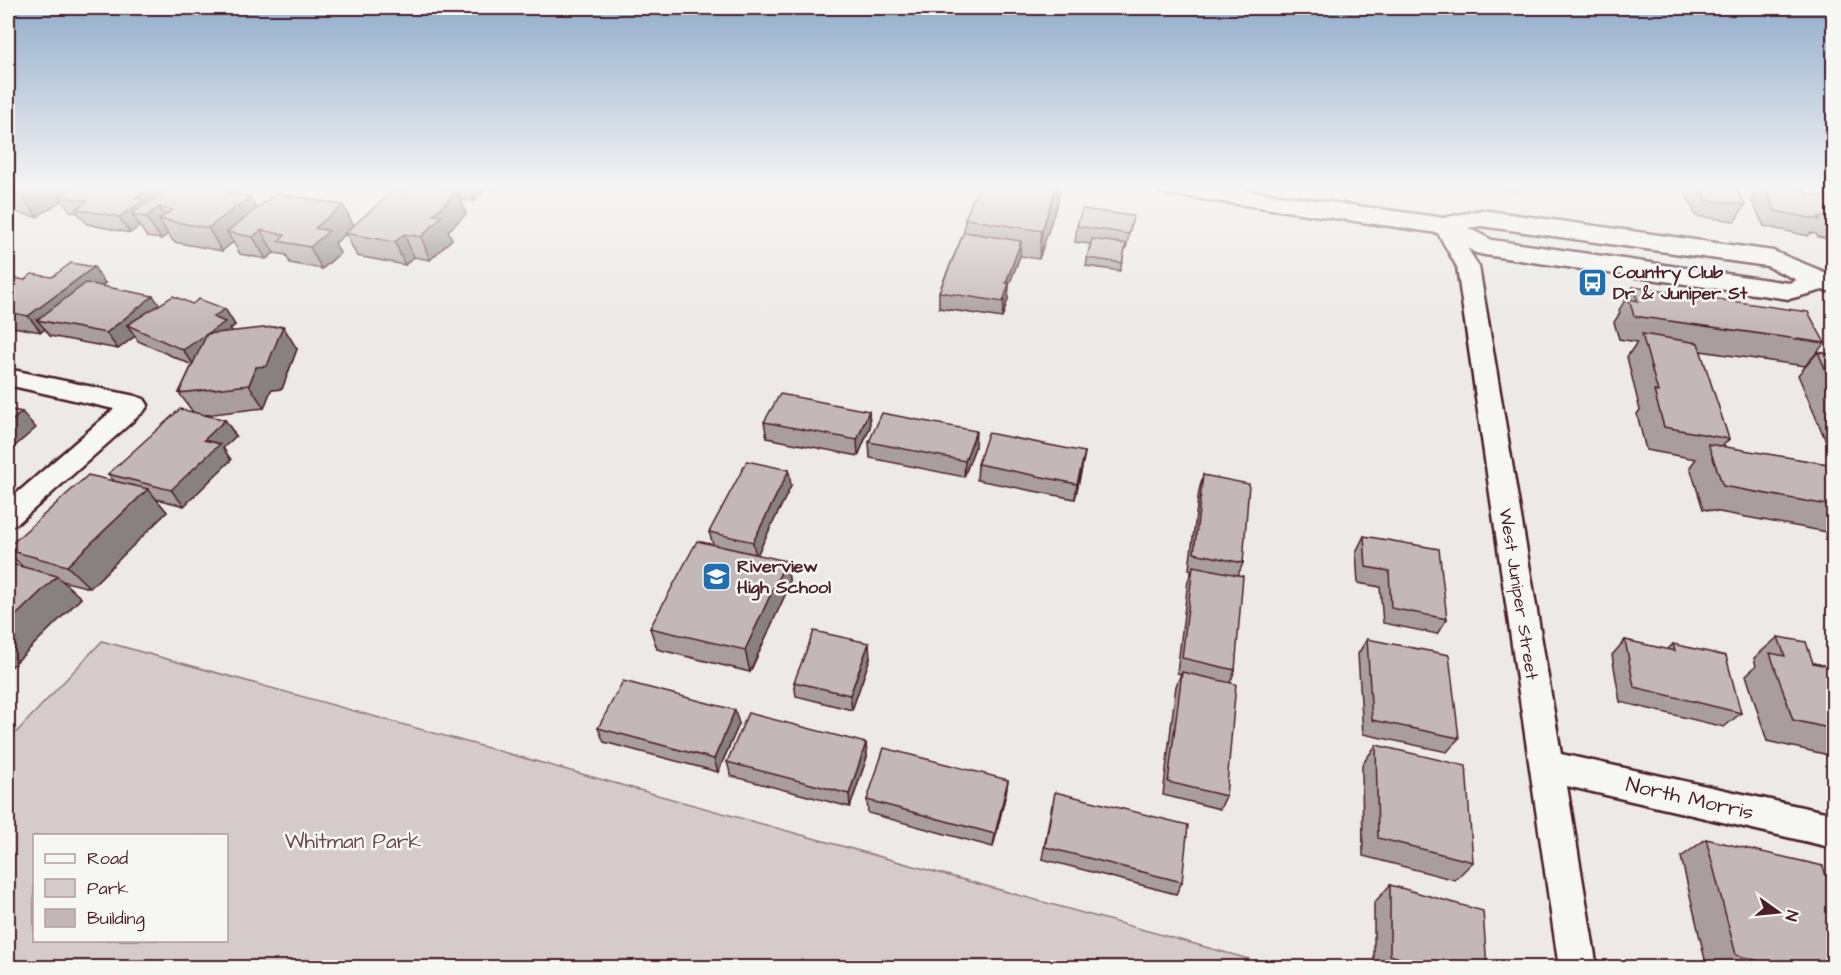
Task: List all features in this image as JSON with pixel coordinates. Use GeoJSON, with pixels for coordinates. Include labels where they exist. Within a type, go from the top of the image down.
{"type":"FeatureCollection","features":[{"type":"Feature","properties":{"kind":"main road"},"geometry":{"type":"LineString","coordinates":[[1457,232],[1485,246],[1789,291],[1828,283]]}},
{"type":"Feature","properties":{"kind":"street","name":"West Juniper Street"},"geometry":{"type":"LineString","coordinates":[[1448,232],[1468,267],[1578,968]]}},
{"type":"Feature","properties":{"kind":"street"},"geometry":{"type":"LineString","coordinates":[[8,377],[135,405],[8,516]]}},
{"type":"Feature","properties":{"kind":"street","name":"North Morris"},"geometry":{"type":"LineString","coordinates":[[1546,766],[1833,831]]}},
{"type":"Feature","properties":{"kind":"green space","name":"Whitman Park"},"geometry":{"type":"Polygon","coordinates":[[[102,641],[1249,959],[1249,967],[8,967],[8,741],[102,641]]]}},
{"type":"Feature","properties":{"kind":"building"},"geometry":{"type":"Polygon","coordinates":[[[230,232],[258,232],[253,237],[230,232]]]}},
{"type":"Feature","properties":{"kind":"building"},"geometry":{"type":"Polygon","coordinates":[[[273,232],[327,232],[310,247],[278,241],[285,235],[273,232]]]}},
{"type":"Feature","properties":{"kind":"building"},"geometry":{"type":"Polygon","coordinates":[[[426,232],[421,237],[404,234],[395,242],[345,233],[426,232]]]}},
{"type":"Feature","properties":{"kind":"building"},"geometry":{"type":"Polygon","coordinates":[[[964,232],[1021,241],[1006,283],[1009,283],[1003,302],[939,292],[964,232]]]}},
{"type":"Feature","properties":{"kind":"building"},"geometry":{"type":"Polygon","coordinates":[[[1092,239],[1126,244],[1122,263],[1087,258],[1092,239]]]}},
{"type":"Feature","properties":{"kind":"building"},"geometry":{"type":"Polygon","coordinates":[[[71,263],[94,267],[28,316],[8,312],[8,277],[24,280],[32,274],[52,277],[71,263]]]}},
{"type":"Feature","properties":{"kind":"building"},"geometry":{"type":"Polygon","coordinates":[[[86,283],[153,296],[106,333],[37,320],[86,283]]]}},
{"type":"Feature","properties":{"kind":"building"},"geometry":{"type":"Polygon","coordinates":[[[1633,287],[1808,312],[1825,343],[1634,316],[1629,299],[1638,301],[1633,287]]]}},
{"type":"Feature","properties":{"kind":"building"},"geometry":{"type":"Polygon","coordinates":[[[173,296],[192,304],[199,299],[225,309],[213,317],[225,322],[183,350],[127,325],[173,296]]]}},
{"type":"Feature","properties":{"kind":"building"},"geometry":{"type":"Polygon","coordinates":[[[283,326],[267,366],[256,367],[249,385],[179,393],[207,334],[283,326]]]}},
{"type":"Feature","properties":{"kind":"building"},"geometry":{"type":"Polygon","coordinates":[[[1642,334],[1698,343],[1729,439],[1664,427],[1654,391],[1658,392],[1642,334]]]}},
{"type":"Feature","properties":{"kind":"building"},"geometry":{"type":"Polygon","coordinates":[[[1818,352],[1833,355],[1833,387],[1818,352]]]}},
{"type":"Feature","properties":{"kind":"building"},"geometry":{"type":"Polygon","coordinates":[[[780,394],[869,411],[857,440],[764,422],[780,394]]]}},
{"type":"Feature","properties":{"kind":"building"},"geometry":{"type":"Polygon","coordinates":[[[8,409],[22,412],[8,424],[8,409]]]}},
{"type":"Feature","properties":{"kind":"building"},"geometry":{"type":"Polygon","coordinates":[[[180,409],[225,420],[204,440],[220,444],[171,490],[108,474],[180,409]]]}},
{"type":"Feature","properties":{"kind":"building"},"geometry":{"type":"Polygon","coordinates":[[[882,413],[976,431],[965,461],[869,442],[882,413]]]}},
{"type":"Feature","properties":{"kind":"building"},"geometry":{"type":"Polygon","coordinates":[[[988,433],[1085,452],[1077,484],[978,464],[988,433]]]}},
{"type":"Feature","properties":{"kind":"building"},"geometry":{"type":"Polygon","coordinates":[[[1708,444],[1833,465],[1833,506],[1723,486],[1708,444]]]}},
{"type":"Feature","properties":{"kind":"building"},"geometry":{"type":"Polygon","coordinates":[[[747,461],[789,470],[753,542],[709,532],[747,461]]]}},
{"type":"Feature","properties":{"kind":"building"},"geometry":{"type":"Polygon","coordinates":[[[88,475],[148,489],[67,566],[8,550],[8,547],[88,475]]]}},
{"type":"Feature","properties":{"kind":"building"},"geometry":{"type":"Polygon","coordinates":[[[1203,475],[1249,484],[1243,563],[1194,553],[1203,475]]]}},
{"type":"Feature","properties":{"kind":"building"},"geometry":{"type":"Polygon","coordinates":[[[1364,536],[1439,549],[1447,619],[1391,608],[1389,571],[1366,567],[1364,536]]]}},
{"type":"Feature","properties":{"kind":"building"},"geometry":{"type":"Polygon","coordinates":[[[697,541],[786,561],[745,650],[650,628],[697,541]]]}},
{"type":"Feature","properties":{"kind":"building"},"geometry":{"type":"Polygon","coordinates":[[[8,563],[57,576],[8,623],[8,563]]]}},
{"type":"Feature","properties":{"kind":"building"},"geometry":{"type":"Polygon","coordinates":[[[1193,566],[1243,576],[1235,670],[1182,658],[1193,566]]]}},
{"type":"Feature","properties":{"kind":"building"},"geometry":{"type":"Polygon","coordinates":[[[814,631],[869,643],[850,695],[794,682],[814,631]]]}},
{"type":"Feature","properties":{"kind":"building"},"geometry":{"type":"Polygon","coordinates":[[[1778,637],[1806,642],[1813,663],[1833,667],[1833,729],[1793,720],[1770,653],[1785,656],[1778,637]]]}},
{"type":"Feature","properties":{"kind":"building"},"geometry":{"type":"Polygon","coordinates":[[[1367,639],[1449,655],[1459,738],[1372,720],[1367,639]]]}},
{"type":"Feature","properties":{"kind":"building"},"geometry":{"type":"Polygon","coordinates":[[[1625,640],[1675,651],[1673,644],[1726,656],[1741,713],[1634,687],[1625,640]]]}},
{"type":"Feature","properties":{"kind":"building"},"geometry":{"type":"Polygon","coordinates":[[[1182,672],[1236,684],[1226,796],[1168,782],[1182,672]]]}},
{"type":"Feature","properties":{"kind":"building"},"geometry":{"type":"Polygon","coordinates":[[[623,681],[735,710],[714,759],[598,728],[623,681]]]}},
{"type":"Feature","properties":{"kind":"building"},"geometry":{"type":"Polygon","coordinates":[[[748,713],[866,743],[849,794],[727,762],[748,713]]]}},
{"type":"Feature","properties":{"kind":"building"},"geometry":{"type":"Polygon","coordinates":[[[1376,745],[1466,766],[1473,862],[1378,838],[1376,745]]]}},
{"type":"Feature","properties":{"kind":"building"},"geometry":{"type":"Polygon","coordinates":[[[884,748],[1008,780],[995,834],[867,800],[884,748]]]}},
{"type":"Feature","properties":{"kind":"building"},"geometry":{"type":"Polygon","coordinates":[[[1055,792],[1188,825],[1182,882],[1045,847],[1055,792]]]}},
{"type":"Feature","properties":{"kind":"building"},"geometry":{"type":"Polygon","coordinates":[[[1706,839],[1823,866],[1833,899],[1833,968],[1785,968],[1736,955],[1706,839]]]}},
{"type":"Feature","properties":{"kind":"building"},"geometry":{"type":"Polygon","coordinates":[[[1390,885],[1483,911],[1487,968],[1404,968],[1403,959],[1390,955],[1390,885]]]}},
{"type":"Feature","properties":{"kind":"place","name":"Country Club Dr & Juniper St"},"geometry":{"type":"Point","coordinates":[1592,282]}},
{"type":"Feature","properties":{"kind":"place","name":"Riverview High School"},"geometry":{"type":"Point","coordinates":[716,576]}}]}
